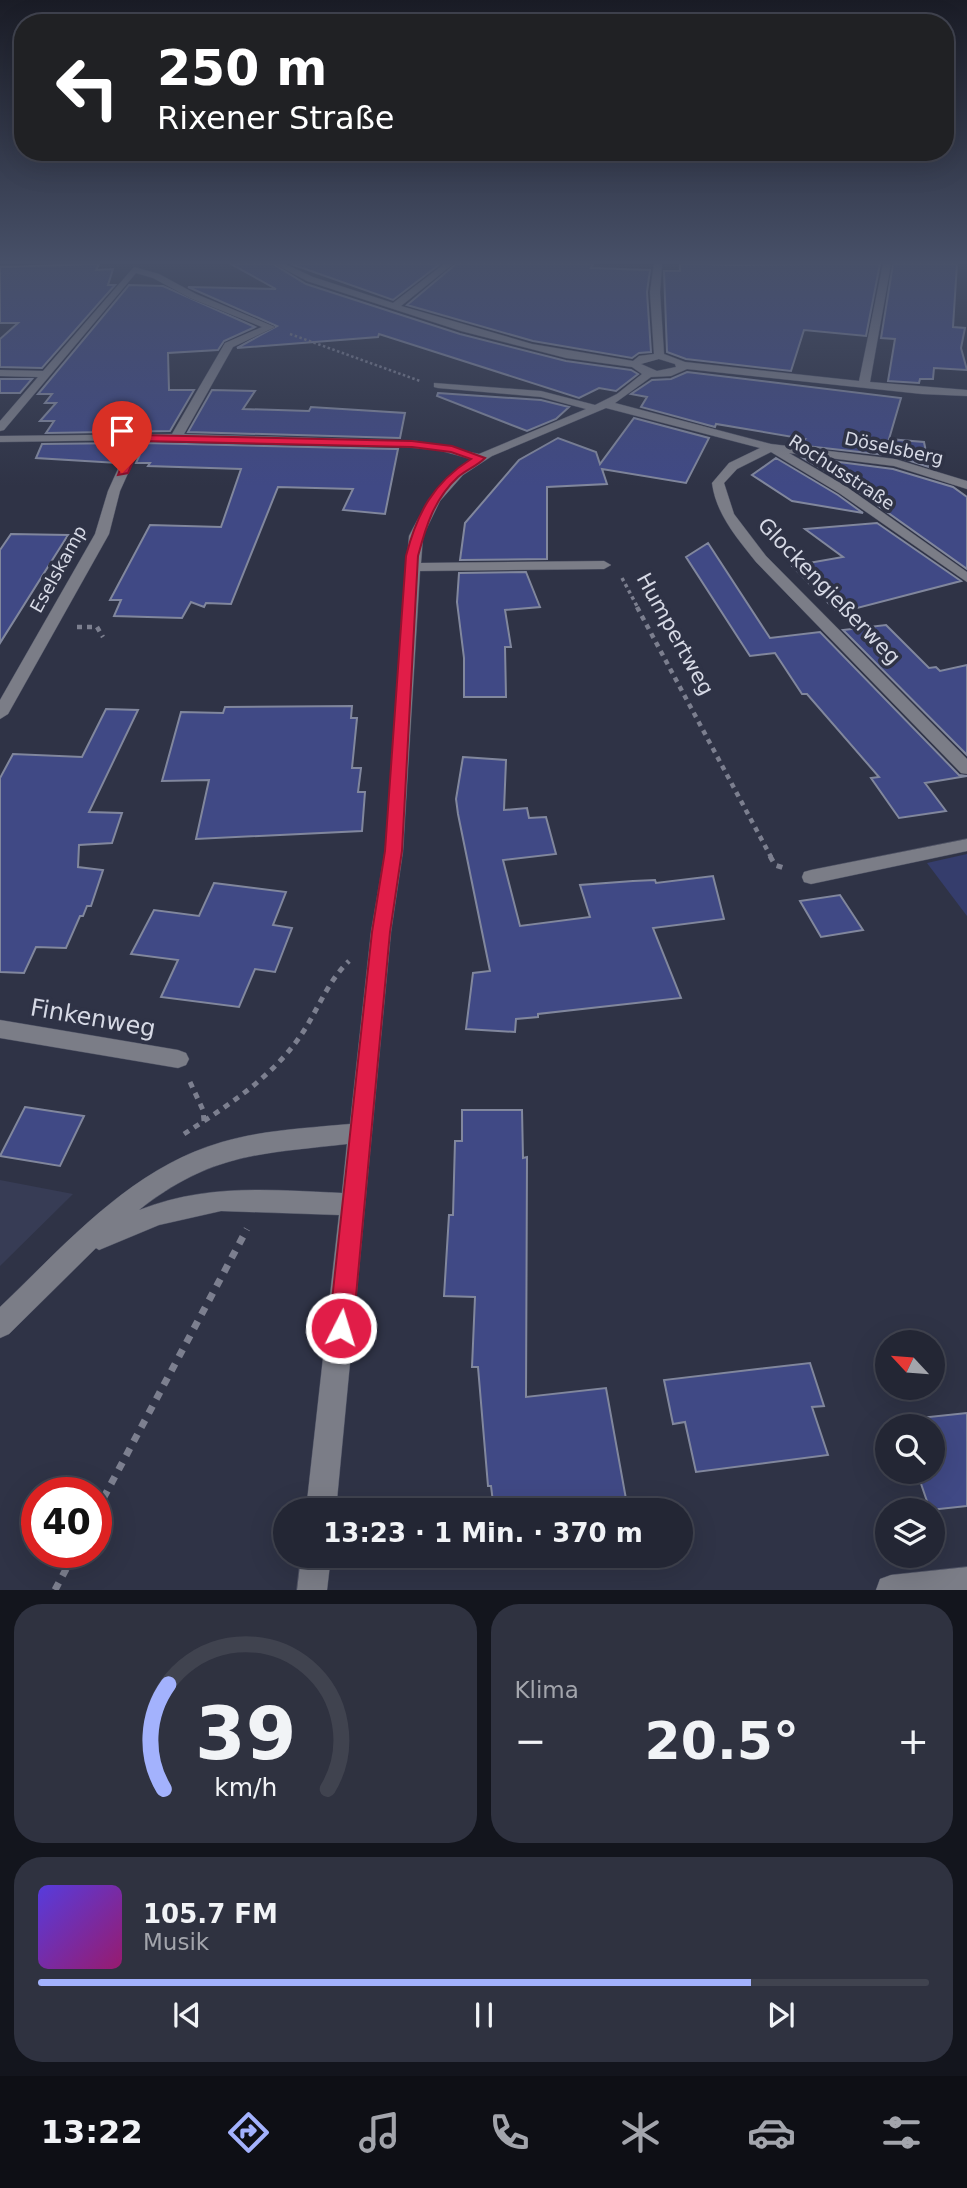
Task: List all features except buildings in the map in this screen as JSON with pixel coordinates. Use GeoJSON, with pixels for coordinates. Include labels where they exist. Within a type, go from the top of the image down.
{"type":"FeatureCollection","features":[{"type":"Feature","properties":{"kind":"street"},"geometry":{"type":"LineString","coordinates":[[0,428],[75,338]]}},
{"type":"Feature","properties":{"kind":"street"},"geometry":{"type":"LineString","coordinates":[[176,438],[229,345],[244,338]]}},
{"type":"Feature","properties":{"kind":"street"},"geometry":{"type":"LineString","coordinates":[[503,338],[568,357],[635,364],[649,373],[674,373],[682,365]]}},
{"type":"Feature","properties":{"kind":"street"},"geometry":{"type":"LineString","coordinates":[[659,338],[660,356]]}},
{"type":"Feature","properties":{"kind":"street"},"geometry":{"type":"LineString","coordinates":[[863,385],[872,338]]}},
{"type":"Feature","properties":{"kind":"street"},"geometry":{"type":"LineString","coordinates":[[635,364],[643,358],[660,356],[675,359],[682,365],[863,385],[967,393]]}},
{"type":"Feature","properties":{"kind":"street"},"geometry":{"type":"LineString","coordinates":[[0,373],[46,374]]}},
{"type":"Feature","properties":{"kind":"street"},"geometry":{"type":"LineString","coordinates":[[322,1498],[381,932],[394,851],[412,567],[421,522],[436,495],[455,474],[480,458],[599,406],[633,388],[649,373]]}},
{"type":"Feature","properties":{"kind":"street","name":"Rochusstraße"},"geometry":{"type":"LineString","coordinates":[[438,385],[541,394],[771,447],[843,490],[967,578]]}},
{"type":"Feature","properties":{"kind":"street","name":"Eselskamp"},"geometry":{"type":"LineString","coordinates":[[0,714],[102,534],[114,491],[138,438]]}},
{"type":"Feature","properties":{"kind":"street"},"geometry":{"type":"LineString","coordinates":[[0,439],[176,438],[412,444],[452,449],[480,458]]}},
{"type":"Feature","properties":{"kind":"street","name":"Döselsberg"},"geometry":{"type":"LineString","coordinates":[[771,447],[895,463],[967,485]]}},
{"type":"Feature","properties":{"kind":"street","name":"Glockengießerweg"},"geometry":{"type":"LineString","coordinates":[[771,447],[733,466],[720,477],[718,490],[737,528],[761,559],[967,769]]}},
{"type":"Feature","properties":{"kind":"street"},"geometry":{"type":"LineString","coordinates":[[412,567],[604,565]]}},
{"type":"Feature","properties":{"kind":"street"},"geometry":{"type":"LineString","coordinates":[[811,877],[967,845]]}},
{"type":"Feature","properties":{"kind":"street","name":"Finkenweg"},"geometry":{"type":"LineString","coordinates":[[0,1029],[178,1059]]}},
{"type":"Feature","properties":{"kind":"street"},"geometry":{"type":"LineString","coordinates":[[0,1325],[86,1243],[156,1184],[204,1158],[269,1143],[360,1133]]}},
{"type":"Feature","properties":{"kind":"street"},"geometry":{"type":"LineString","coordinates":[[86,1243],[158,1214],[222,1200],[352,1204]]}},
{"type":"Feature","properties":{"kind":"street"},"geometry":{"type":"LineString","coordinates":[[312,1590],[315,1568]]}},
{"type":"Feature","properties":{"kind":"street"},"geometry":{"type":"LineString","coordinates":[[891,1590],[967,1582]]}},
{"type":"Feature","properties":{"kind":"path"},"geometry":{"type":"LineString","coordinates":[[300,338],[398,375],[438,385]]}},
{"type":"Feature","properties":{"kind":"path","name":"Humpertweg"},"geometry":{"type":"LineString","coordinates":[[604,565],[621,576],[775,864],[811,877]]}},
{"type":"Feature","properties":{"kind":"path"},"geometry":{"type":"LineString","coordinates":[[173,1142],[252,1088],[280,1060],[305,1029],[337,971],[381,932]]}},
{"type":"Feature","properties":{"kind":"path"},"geometry":{"type":"LineString","coordinates":[[178,1059],[203,1110],[204,1121]]}},
{"type":"Feature","properties":{"kind":"path"},"geometry":{"type":"LineString","coordinates":[[112,1482],[261,1200]]}},
{"type":"Feature","properties":{"kind":"path"},"geometry":{"type":"LineString","coordinates":[[55,1590],[67,1568]]}},
{"type":"Feature","properties":{"kind":"shaded area"},"geometry":{"type":"Polygon","coordinates":[[[967,854],[967,916],[927,863],[967,854]]]}},
{"type":"Feature","properties":{"kind":"shaded area"},"geometry":{"type":"Polygon","coordinates":[[[0,1180],[73,1194],[0,1266],[0,1180]]]}},
{"type":"Feature","properties":{"kind":"route"},"geometry":{"type":"LineString","coordinates":[[122,473],[138,438],[412,444],[452,449],[480,458],[455,474],[436,495],[421,522],[412,556],[394,851],[381,932],[341,1328]]}}]}
